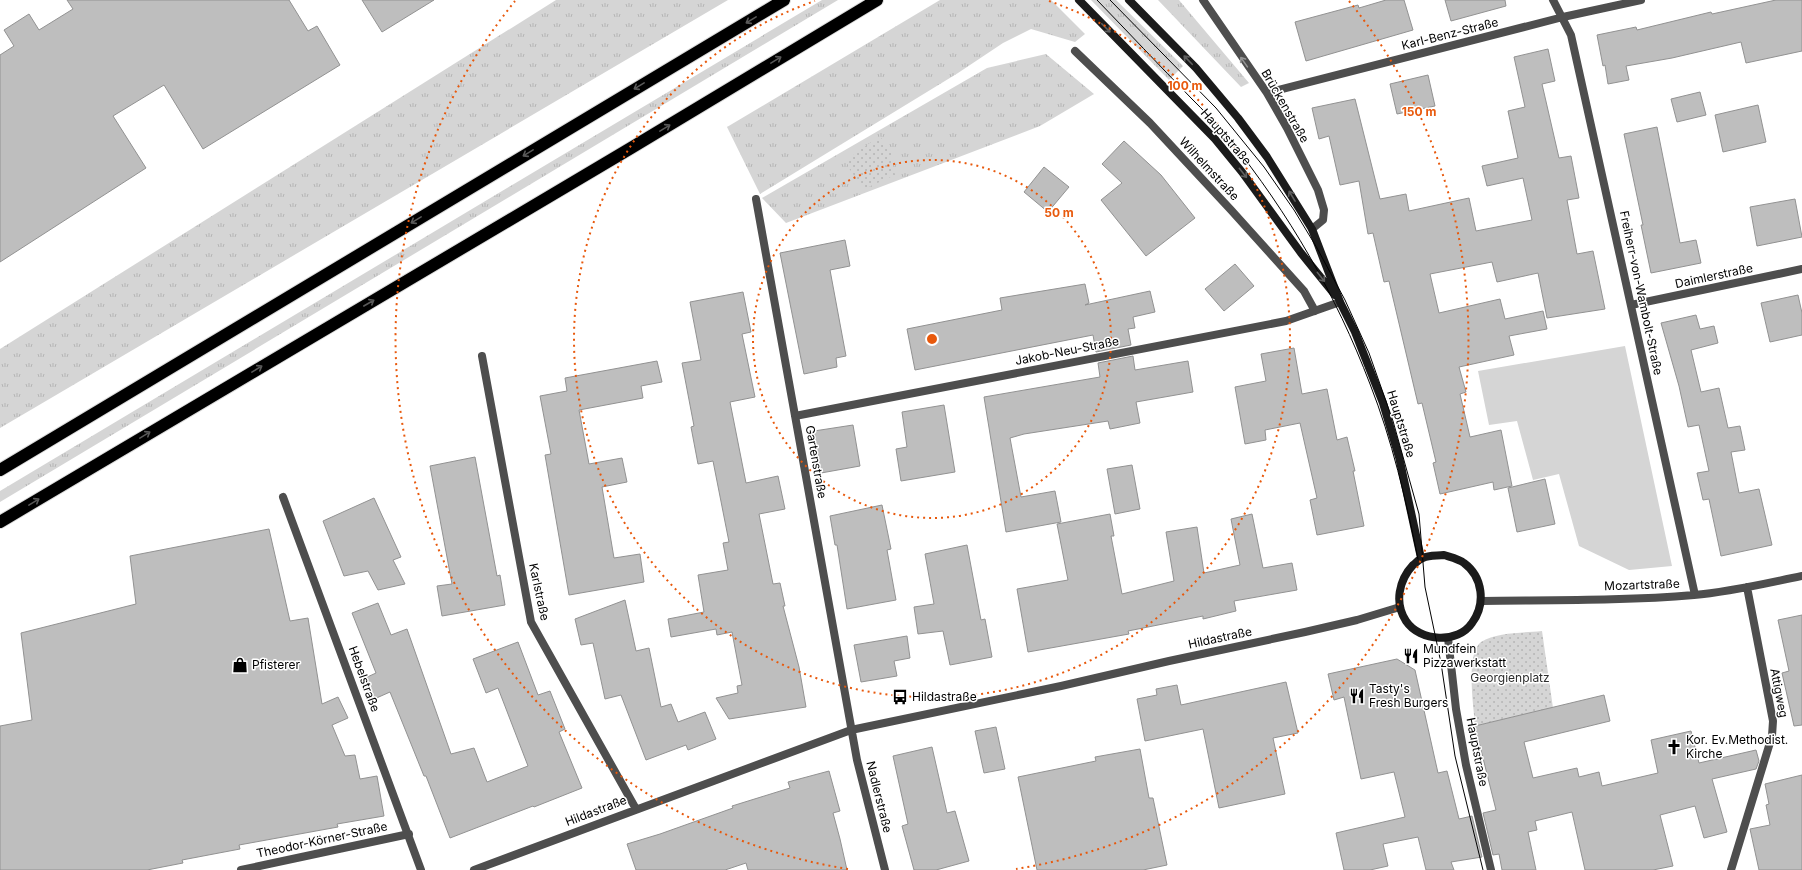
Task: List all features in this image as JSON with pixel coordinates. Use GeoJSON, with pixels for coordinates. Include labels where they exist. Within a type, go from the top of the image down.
{"type":"FeatureCollection","features":[{"type":"Feature","properties":{"kind":"highway"},"geometry":{"type":"LineString","coordinates":[[0,470],[784,0]]}},
{"type":"Feature","properties":{"kind":"highway"},"geometry":{"type":"LineString","coordinates":[[0,522],[631,148],[877,0]]}},
{"type":"Feature","properties":{"kind":"main road","name":"Hauptstraße"},"geometry":{"type":"LineString","coordinates":[[1079,0],[1215,139],[1242,172],[1301,253],[1340,302]]}},
{"type":"Feature","properties":{"kind":"main road","name":"Hauptstraße"},"geometry":{"type":"LineString","coordinates":[[1129,0],[1196,68],[1238,118],[1267,157],[1312,230],[1340,302],[1355,332],[1383,403],[1399,457],[1421,558]]}},
{"type":"Feature","properties":{"kind":"main road"},"geometry":{"type":"LineString","coordinates":[[1444,555],[1464,563],[1478,580],[1482,601],[1478,614],[1471,625],[1460,633],[1448,638],[1436,638],[1418,632],[1406,621],[1400,607],[1399,589],[1406,573],[1421,558],[1444,555]]}},
{"type":"Feature","properties":{"kind":"street","name":"Brückenstraße"},"geometry":{"type":"LineString","coordinates":[[1203,0],[1267,93],[1287,128],[1320,197],[1324,210],[1322,220],[1312,230]]}},
{"type":"Feature","properties":{"kind":"street","name":"Freiherr-von-Wambolt-Straße"},"geometry":{"type":"LineString","coordinates":[[1553,0],[1571,35],[1695,595]]}},
{"type":"Feature","properties":{"kind":"street","name":"Karl-Benz-Straße"},"geometry":{"type":"LineString","coordinates":[[1267,93],[1563,17],[1640,0]]}},
{"type":"Feature","properties":{"kind":"street","name":"Wilhelmstraße"},"geometry":{"type":"LineString","coordinates":[[1075,51],[1150,123],[1231,210],[1304,291],[1315,311]]}},
{"type":"Feature","properties":{"kind":"street","name":"Gartenstraße"},"geometry":{"type":"LineString","coordinates":[[756,199],[851,730]]}},
{"type":"Feature","properties":{"kind":"street","name":"Daimlerstraße"},"geometry":{"type":"LineString","coordinates":[[1631,305],[1802,269]]}},
{"type":"Feature","properties":{"kind":"street","name":"Jakob-Neu-Straße"},"geometry":{"type":"LineString","coordinates":[[795,416],[1286,321],[1340,302]]}},
{"type":"Feature","properties":{"kind":"street","name":"Karlstraße"},"geometry":{"type":"LineString","coordinates":[[482,356],[531,622],[636,809]]}},
{"type":"Feature","properties":{"kind":"street","name":"Hebelstraße"},"geometry":{"type":"LineString","coordinates":[[283,497],[409,834],[421,870]]}},
{"type":"Feature","properties":{"kind":"street","name":"Mozartstraße"},"geometry":{"type":"LineString","coordinates":[[1482,601],[1614,599],[1695,595],[1747,587],[1802,576]]}},
{"type":"Feature","properties":{"kind":"street","name":"Attigweg"},"geometry":{"type":"LineString","coordinates":[[1731,870],[1772,736],[1773,721],[1747,587]]}},
{"type":"Feature","properties":{"kind":"street","name":"Hildastraße"},"geometry":{"type":"LineString","coordinates":[[474,870],[851,730],[1061,686],[1313,630],[1357,620],[1400,607]]}},
{"type":"Feature","properties":{"kind":"street","name":"Hauptstraße"},"geometry":{"type":"LineString","coordinates":[[1448,638],[1456,709],[1466,765],[1491,870]]}},
{"type":"Feature","properties":{"kind":"street","name":"Nadlerstraße"},"geometry":{"type":"LineString","coordinates":[[851,730],[857,760],[885,870]]}},
{"type":"Feature","properties":{"kind":"street","name":"Theodor-Körner-Straße"},"geometry":{"type":"LineString","coordinates":[[240,870],[409,834]]}},
{"type":"Feature","properties":{"kind":"green space"},"geometry":{"type":"Polygon","coordinates":[[[556,0],[728,0],[0,428],[0,349],[556,0]]]}},
{"type":"Feature","properties":{"kind":"green space"},"geometry":{"type":"Polygon","coordinates":[[[822,0],[838,0],[0,502],[0,491],[822,0]]]}},
{"type":"Feature","properties":{"kind":"green space"},"geometry":{"type":"Polygon","coordinates":[[[940,0],[1051,0],[1085,34],[1075,42],[1031,29],[1003,43],[958,73],[760,194],[727,127],[940,0]]]}},
{"type":"Feature","properties":{"kind":"green space"},"geometry":{"type":"Polygon","coordinates":[[[1091,0],[1116,0],[1183,66],[1169,80],[1091,0]]]}},
{"type":"Feature","properties":{"kind":"green space"},"geometry":{"type":"Polygon","coordinates":[[[1158,0],[1179,0],[1249,83],[1241,87],[1158,0]]]}},
{"type":"Feature","properties":{"kind":"green space"},"geometry":{"type":"Polygon","coordinates":[[[1046,54],[1094,94],[1040,126],[786,223],[762,198],[987,68],[1046,54]]]}},
{"type":"Feature","properties":{"kind":"green space"},"geometry":{"type":"Polygon","coordinates":[[[880,136],[891,153],[895,175],[864,189],[848,167],[848,158],[880,136]]]}},
{"type":"Feature","properties":{"kind":"green space"},"geometry":{"type":"Polygon","coordinates":[[[1625,346],[1672,566],[1629,570],[1579,546],[1559,474],[1533,480],[1517,421],[1489,425],[1478,371],[1625,346]]]}},
{"type":"Feature","properties":{"kind":"green space","name":"Georgienplatz"},"geometry":{"type":"Polygon","coordinates":[[[1542,631],[1553,708],[1475,726],[1472,695],[1472,669],[1476,648],[1481,642],[1495,636],[1542,631]]]}},
{"type":"Feature","properties":{"kind":"building"},"geometry":{"type":"Polygon","coordinates":[[[67,0],[289,0],[308,31],[317,26],[340,65],[203,149],[164,85],[113,116],[146,168],[0,262],[0,55],[14,46],[4,30],[29,14],[39,30],[73,9],[67,0]]]}},
{"type":"Feature","properties":{"kind":"building"},"geometry":{"type":"Polygon","coordinates":[[[362,0],[434,0],[382,32],[362,0]]]}},
{"type":"Feature","properties":{"kind":"building"},"geometry":{"type":"Polygon","coordinates":[[[1386,0],[1404,0],[1413,30],[1306,61],[1295,22],[1358,5],[1359,8],[1386,0]]]}},
{"type":"Feature","properties":{"kind":"building"},"geometry":{"type":"Polygon","coordinates":[[[1445,0],[1505,0],[1506,6],[1451,21],[1445,0]]]}},
{"type":"Feature","properties":{"kind":"building"},"geometry":{"type":"Polygon","coordinates":[[[1776,0],[1802,0],[1802,51],[1746,63],[1741,42],[1672,58],[1626,66],[1629,80],[1608,84],[1605,65],[1603,66],[1597,35],[1636,27],[1637,30],[1711,12],[1712,14],[1776,0]]]}},
{"type":"Feature","properties":{"kind":"building"},"geometry":{"type":"Polygon","coordinates":[[[1548,49],[1555,81],[1542,84],[1559,158],[1571,156],[1579,198],[1567,200],[1577,254],[1593,251],[1605,309],[1547,318],[1538,273],[1497,282],[1492,262],[1430,274],[1439,313],[1500,299],[1505,319],[1543,311],[1547,329],[1509,336],[1514,355],[1459,367],[1466,392],[1460,394],[1470,437],[1501,430],[1512,486],[1494,490],[1493,482],[1440,494],[1433,463],[1436,462],[1422,403],[1418,404],[1389,281],[1384,282],[1373,233],[1368,234],[1359,181],[1340,185],[1329,136],[1319,139],[1312,108],[1355,99],[1380,199],[1406,194],[1409,211],[1469,198],[1476,231],[1532,220],[1523,178],[1487,186],[1482,166],[1518,158],[1508,111],[1525,107],[1514,57],[1548,49]]]}},
{"type":"Feature","properties":{"kind":"building"},"geometry":{"type":"Polygon","coordinates":[[[1428,75],[1435,106],[1397,114],[1390,84],[1428,75]]]}},
{"type":"Feature","properties":{"kind":"building"},"geometry":{"type":"Polygon","coordinates":[[[1700,92],[1706,115],[1677,122],[1671,99],[1700,92]]]}},
{"type":"Feature","properties":{"kind":"building"},"geometry":{"type":"Polygon","coordinates":[[[1758,105],[1766,142],[1723,152],[1715,115],[1758,105]]]}},
{"type":"Feature","properties":{"kind":"building"},"geometry":{"type":"Polygon","coordinates":[[[1657,127],[1680,243],[1696,240],[1701,263],[1651,273],[1641,225],[1643,225],[1624,134],[1657,127]]]}},
{"type":"Feature","properties":{"kind":"building"},"geometry":{"type":"Polygon","coordinates":[[[1124,141],[1161,175],[1195,218],[1146,256],[1101,200],[1122,183],[1102,164],[1124,141]]]}},
{"type":"Feature","properties":{"kind":"building"},"geometry":{"type":"Polygon","coordinates":[[[1044,167],[1069,187],[1048,212],[1024,192],[1044,167]]]}},
{"type":"Feature","properties":{"kind":"building"},"geometry":{"type":"Polygon","coordinates":[[[1795,199],[1802,237],[1757,246],[1750,207],[1795,199]]]}},
{"type":"Feature","properties":{"kind":"building"},"geometry":{"type":"Polygon","coordinates":[[[845,240],[850,266],[830,270],[846,356],[836,358],[837,367],[804,374],[780,253],[845,240]]]}},
{"type":"Feature","properties":{"kind":"building"},"geometry":{"type":"Polygon","coordinates":[[[1235,264],[1254,286],[1224,311],[1205,289],[1235,264]]]}},
{"type":"Feature","properties":{"kind":"building"},"geometry":{"type":"Polygon","coordinates":[[[1085,284],[1089,303],[1085,305],[1150,291],[1155,312],[1133,317],[1135,328],[1128,329],[1131,345],[1096,352],[1093,335],[915,370],[907,329],[1002,310],[1000,298],[1085,284]]]}},
{"type":"Feature","properties":{"kind":"building"},"geometry":{"type":"Polygon","coordinates":[[[743,292],[751,332],[742,334],[755,397],[730,402],[746,483],[778,476],[785,509],[759,514],[773,584],[780,583],[785,606],[783,606],[799,667],[806,707],[729,719],[716,698],[738,693],[737,686],[742,685],[732,632],[717,635],[716,629],[671,637],[668,619],[704,612],[698,575],[728,570],[723,543],[729,542],[713,461],[698,464],[691,427],[694,426],[682,363],[701,360],[690,302],[743,292]]]}},
{"type":"Feature","properties":{"kind":"building"},"geometry":{"type":"Polygon","coordinates":[[[1798,295],[1802,313],[1802,335],[1770,342],[1761,303],[1798,295]]]}},
{"type":"Feature","properties":{"kind":"building"},"geometry":{"type":"Polygon","coordinates":[[[1696,315],[1700,329],[1714,326],[1718,343],[1691,350],[1701,392],[1719,388],[1728,428],[1740,426],[1745,450],[1731,452],[1739,493],[1759,489],[1772,545],[1721,556],[1709,499],[1703,500],[1697,473],[1709,471],[1699,425],[1688,427],[1679,386],[1661,323],[1696,315]]]}},
{"type":"Feature","properties":{"kind":"building"},"geometry":{"type":"Polygon","coordinates":[[[1294,348],[1302,394],[1327,389],[1337,440],[1347,437],[1355,471],[1353,471],[1364,526],[1317,535],[1310,500],[1317,498],[1300,423],[1265,430],[1266,440],[1245,444],[1235,387],[1266,381],[1261,354],[1294,348]]]}},
{"type":"Feature","properties":{"kind":"building"},"geometry":{"type":"Polygon","coordinates":[[[1133,356],[1135,370],[1188,361],[1193,392],[1136,402],[1140,423],[1110,429],[1108,421],[1024,434],[1010,438],[1021,497],[1055,491],[1061,522],[1006,532],[984,397],[1100,377],[1098,363],[1133,356]]]}},
{"type":"Feature","properties":{"kind":"building"},"geometry":{"type":"Polygon","coordinates":[[[657,361],[662,382],[641,386],[643,398],[579,410],[589,464],[622,458],[627,482],[602,487],[614,558],[640,554],[644,582],[569,595],[545,455],[551,454],[540,396],[567,391],[565,378],[657,361]]]}},
{"type":"Feature","properties":{"kind":"building"},"geometry":{"type":"Polygon","coordinates":[[[944,405],[955,472],[901,481],[896,449],[907,447],[902,412],[944,405]]]}},
{"type":"Feature","properties":{"kind":"building"},"geometry":{"type":"Polygon","coordinates":[[[853,425],[860,466],[821,473],[814,431],[853,425]]]}},
{"type":"Feature","properties":{"kind":"building"},"geometry":{"type":"Polygon","coordinates":[[[475,457],[497,576],[500,575],[505,605],[442,616],[437,586],[452,584],[430,466],[475,457]]]}},
{"type":"Feature","properties":{"kind":"building"},"geometry":{"type":"Polygon","coordinates":[[[1132,465],[1140,509],[1115,514],[1107,469],[1132,465]]]}},
{"type":"Feature","properties":{"kind":"building"},"geometry":{"type":"Polygon","coordinates":[[[1545,479],[1555,524],[1517,532],[1508,488],[1545,479]]]}},
{"type":"Feature","properties":{"kind":"building"},"geometry":{"type":"Polygon","coordinates":[[[374,498],[401,557],[393,560],[405,584],[378,590],[368,571],[344,576],[323,521],[374,498]]]}},
{"type":"Feature","properties":{"kind":"building"},"geometry":{"type":"Polygon","coordinates":[[[882,505],[891,549],[887,550],[896,600],[847,609],[837,545],[835,545],[830,516],[882,505]]]}},
{"type":"Feature","properties":{"kind":"building"},"geometry":{"type":"Polygon","coordinates":[[[1110,514],[1114,536],[1111,536],[1122,594],[1174,581],[1166,532],[1197,527],[1204,573],[1240,565],[1231,519],[1252,514],[1263,568],[1292,563],[1297,590],[1234,601],[1236,611],[1203,619],[1203,616],[1128,631],[1129,634],[1028,652],[1017,589],[1068,580],[1057,524],[1110,514]]]}},
{"type":"Feature","properties":{"kind":"building"},"geometry":{"type":"Polygon","coordinates":[[[269,529],[290,621],[308,618],[322,704],[338,697],[348,718],[332,725],[345,756],[355,755],[360,779],[377,776],[384,816],[337,824],[338,827],[239,845],[240,849],[182,860],[183,863],[147,870],[0,870],[0,726],[32,720],[21,633],[136,604],[130,556],[269,529]]]}},
{"type":"Feature","properties":{"kind":"building"},"geometry":{"type":"Polygon","coordinates":[[[967,545],[981,620],[985,619],[992,657],[950,665],[943,631],[918,634],[914,607],[934,604],[925,554],[967,545]]]}},
{"type":"Feature","properties":{"kind":"building"},"geometry":{"type":"Polygon","coordinates":[[[625,600],[636,651],[649,648],[661,707],[671,704],[678,722],[705,712],[716,739],[688,750],[686,745],[646,760],[621,695],[605,699],[593,643],[581,645],[575,619],[625,600]]]}},
{"type":"Feature","properties":{"kind":"building"},"geometry":{"type":"Polygon","coordinates":[[[378,603],[391,635],[407,629],[451,754],[474,748],[487,782],[528,766],[498,688],[486,693],[473,659],[518,642],[538,695],[550,691],[565,729],[559,732],[582,788],[450,838],[426,776],[424,776],[390,692],[372,700],[363,679],[376,673],[352,613],[378,603]]]}},
{"type":"Feature","properties":{"kind":"building"},"geometry":{"type":"Polygon","coordinates":[[[1802,615],[1802,725],[1794,726],[1782,673],[1789,671],[1778,620],[1802,615]]]}},
{"type":"Feature","properties":{"kind":"building"},"geometry":{"type":"Polygon","coordinates":[[[907,636],[910,658],[894,661],[897,676],[861,682],[854,645],[907,636]]]}},
{"type":"Feature","properties":{"kind":"building"},"geometry":{"type":"Polygon","coordinates":[[[1397,659],[1415,670],[1438,773],[1447,771],[1459,819],[1472,816],[1482,857],[1451,862],[1454,870],[1426,870],[1418,837],[1383,844],[1388,866],[1370,870],[1344,870],[1336,833],[1405,817],[1394,772],[1361,779],[1344,697],[1334,700],[1328,674],[1397,659]]]}},
{"type":"Feature","properties":{"kind":"building"},"geometry":{"type":"Polygon","coordinates":[[[1286,682],[1298,733],[1273,738],[1285,794],[1219,808],[1203,729],[1145,741],[1137,699],[1157,695],[1156,689],[1177,685],[1181,705],[1286,682]]]}},
{"type":"Feature","properties":{"kind":"building"},"geometry":{"type":"Polygon","coordinates":[[[1604,695],[1610,721],[1524,742],[1533,778],[1577,768],[1579,777],[1599,772],[1602,786],[1658,773],[1651,740],[1691,731],[1699,763],[1756,750],[1759,761],[1756,769],[1712,779],[1727,832],[1704,838],[1695,806],[1660,815],[1673,866],[1653,870],[1585,870],[1572,812],[1535,821],[1537,830],[1528,832],[1536,870],[1502,870],[1499,854],[1493,855],[1483,813],[1496,810],[1475,726],[1604,695]]]}},
{"type":"Feature","properties":{"kind":"building"},"geometry":{"type":"Polygon","coordinates":[[[996,727],[1005,769],[984,773],[975,731],[996,727]]]}},
{"type":"Feature","properties":{"kind":"building"},"geometry":{"type":"Polygon","coordinates":[[[932,747],[947,813],[955,811],[969,861],[936,870],[914,870],[902,826],[908,824],[893,756],[932,747]]]}},
{"type":"Feature","properties":{"kind":"building"},"geometry":{"type":"Polygon","coordinates":[[[1140,749],[1149,798],[1153,798],[1167,865],[1143,870],[1037,870],[1018,777],[1096,761],[1095,757],[1140,749]]]}},
{"type":"Feature","properties":{"kind":"building"},"geometry":{"type":"Polygon","coordinates":[[[829,771],[840,811],[833,813],[847,870],[748,870],[746,863],[725,870],[636,870],[627,844],[733,808],[732,806],[790,788],[788,782],[829,771]]]}},
{"type":"Feature","properties":{"kind":"building"},"geometry":{"type":"Polygon","coordinates":[[[1802,775],[1802,870],[1759,870],[1750,829],[1770,825],[1766,805],[1769,804],[1765,784],[1802,775]]]}},
{"type":"Feature","properties":{"kind":"tram line"},"geometry":{"type":"LineString","coordinates":[[1097,0],[1224,133],[1272,196],[1309,256],[1357,351],[1378,405],[1398,470],[1418,559]]}},
{"type":"Feature","properties":{"kind":"tram line"},"geometry":{"type":"LineString","coordinates":[[1110,0],[1216,108],[1264,167],[1294,210],[1317,248],[1345,300],[1369,353],[1393,421],[1419,514],[1425,587],[1441,663],[1455,756],[1483,870]]}},
{"type":"Feature","properties":{"kind":"place","name":"Mundfein Pizzawerkstatt"},"geometry":{"type":"Point","coordinates":[1411,656]}},
{"type":"Feature","properties":{"kind":"place","name":"Pfisterer"},"geometry":{"type":"Point","coordinates":[240,665]}},
{"type":"Feature","properties":{"kind":"place","name":"Tasty's Fresh Burgers"},"geometry":{"type":"Point","coordinates":[1357,696]}},
{"type":"Feature","properties":{"kind":"place","name":"Hildastraße"},"geometry":{"type":"Point","coordinates":[900,697]}},
{"type":"Feature","properties":{"kind":"place","name":"Kor. Ev.Methodist. Kirche"},"geometry":{"type":"Point","coordinates":[1674,747]}}]}
